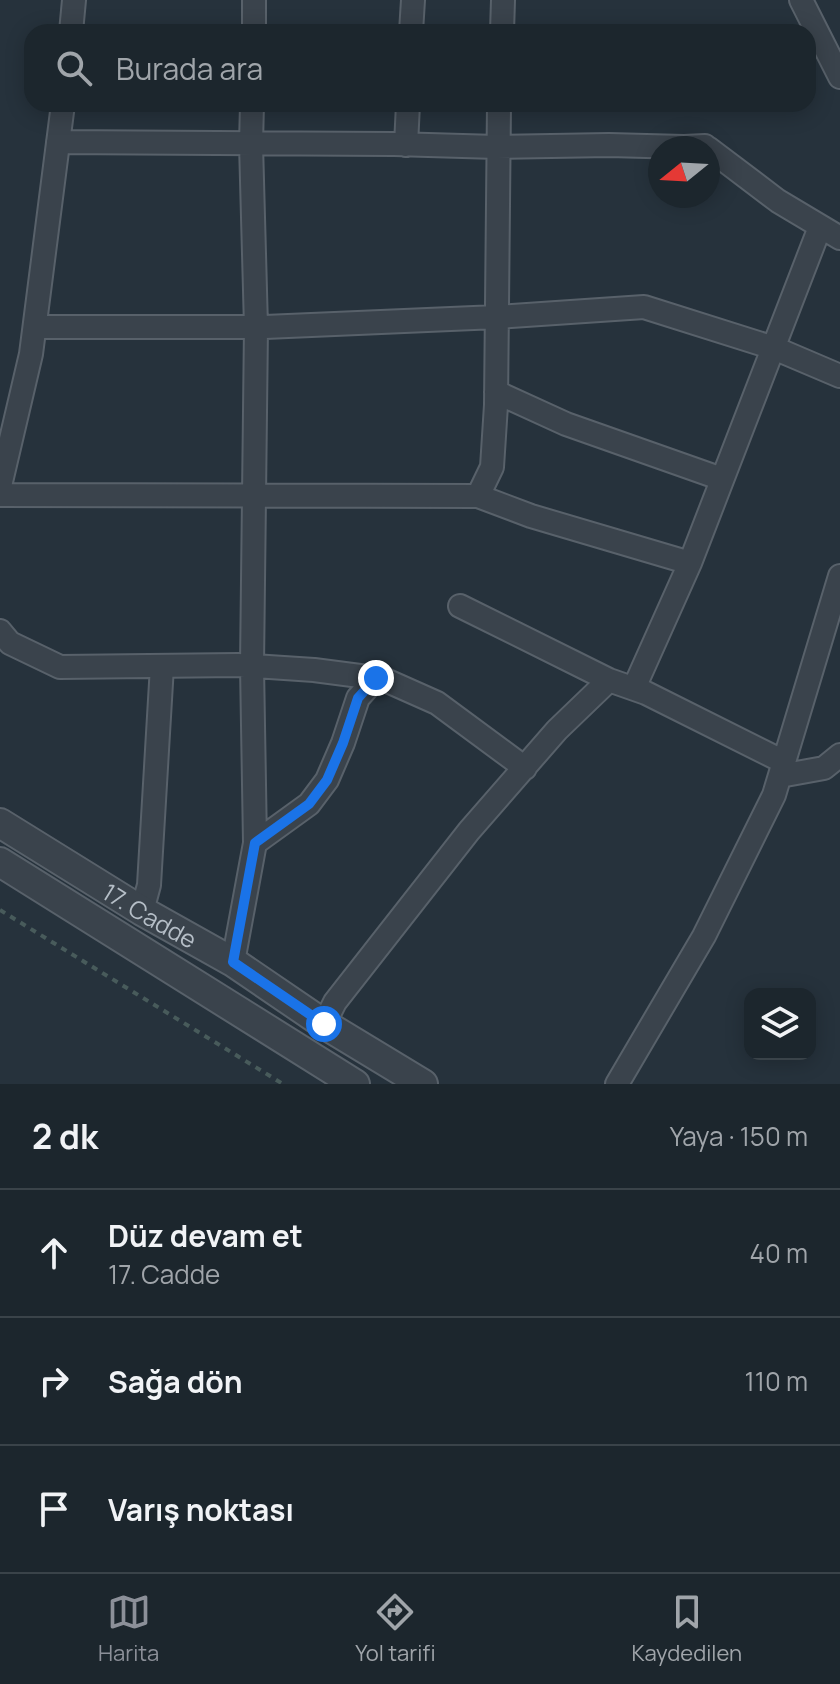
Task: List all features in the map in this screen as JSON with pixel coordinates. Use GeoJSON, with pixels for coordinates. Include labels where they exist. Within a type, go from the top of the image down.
{"type":"FeatureCollection","features":[{"type":"Feature","properties":{"kind":"street"},"geometry":{"type":"LineString","coordinates":[[72,24],[74,0]]}},
{"type":"Feature","properties":{"kind":"street"},"geometry":{"type":"LineString","coordinates":[[254,0],[254,24]]}},
{"type":"Feature","properties":{"kind":"street"},"geometry":{"type":"LineString","coordinates":[[412,24],[413,0]]}},
{"type":"Feature","properties":{"kind":"street"},"geometry":{"type":"LineString","coordinates":[[502,24],[503,0]]}},
{"type":"Feature","properties":{"kind":"street"},"geometry":{"type":"LineString","coordinates":[[801,0],[813,24]]}},
{"type":"Feature","properties":{"kind":"street"},"geometry":{"type":"LineString","coordinates":[[816,30],[840,77]]}},
{"type":"Feature","properties":{"kind":"street"},"geometry":{"type":"LineString","coordinates":[[0,486],[31,354],[62,112]]}},
{"type":"Feature","properties":{"kind":"street"},"geometry":{"type":"LineString","coordinates":[[233,962],[255,843],[252,666],[256,327],[252,112]]}},
{"type":"Feature","properties":{"kind":"street"},"geometry":{"type":"LineString","coordinates":[[406,145],[408,112]]}},
{"type":"Feature","properties":{"kind":"street"},"geometry":{"type":"LineString","coordinates":[[478,496],[492,467],[496,392],[499,112]]}},
{"type":"Feature","properties":{"kind":"street"},"geometry":{"type":"LineString","coordinates":[[58,142],[648,146]]}},
{"type":"Feature","properties":{"kind":"street"},"geometry":{"type":"LineString","coordinates":[[720,157],[778,201],[840,238]]}},
{"type":"Feature","properties":{"kind":"street"},"geometry":{"type":"LineString","coordinates":[[634,688],[690,563],[820,227]]}},
{"type":"Feature","properties":{"kind":"street"},"geometry":{"type":"LineString","coordinates":[[35,327],[256,327],[497,317],[644,307],[774,348],[840,376]]}},
{"type":"Feature","properties":{"kind":"street"},"geometry":{"type":"LineString","coordinates":[[496,392],[566,424],[722,479]]}},
{"type":"Feature","properties":{"kind":"street"},"geometry":{"type":"LineString","coordinates":[[0,495],[478,496],[531,516],[690,563]]}},
{"type":"Feature","properties":{"kind":"street"},"geometry":{"type":"LineString","coordinates":[[617,1084],[704,936],[774,795],[840,576]]}},
{"type":"Feature","properties":{"kind":"street"},"geometry":{"type":"LineString","coordinates":[[460,606],[609,680],[646,693],[782,769],[824,768],[840,755]]}},
{"type":"Feature","properties":{"kind":"street"},"geometry":{"type":"LineString","coordinates":[[0,631],[10,643],[60,667],[252,666],[383,679],[437,703],[525,768]]}},
{"type":"Feature","properties":{"kind":"street"},"geometry":{"type":"LineString","coordinates":[[142,911],[149,885],[162,666]]}},
{"type":"Feature","properties":{"kind":"street"},"geometry":{"type":"LineString","coordinates":[[255,843],[309,804],[327,780],[358,698],[376,678]]}},
{"type":"Feature","properties":{"kind":"street"},"geometry":{"type":"LineString","coordinates":[[324,1024],[335,1002],[469,831],[557,730],[609,680]]}},
{"type":"Feature","properties":{"kind":"street","name":"17. Cadde"},"geometry":{"type":"LineString","coordinates":[[0,823],[142,911],[233,962],[324,1024],[423,1084]]}},
{"type":"Feature","properties":{"kind":"street","name":"17. Cadde"},"geometry":{"type":"LineString","coordinates":[[0,862],[355,1084]]}},
{"type":"Feature","properties":{"kind":"path"},"geometry":{"type":"LineString","coordinates":[[0,910],[283,1084]]}},
{"type":"Feature","properties":{"kind":"route"},"geometry":{"type":"LineString","coordinates":[[324,1024],[233,962],[255,843],[309,804],[327,780],[358,698],[376,678]]}}]}
